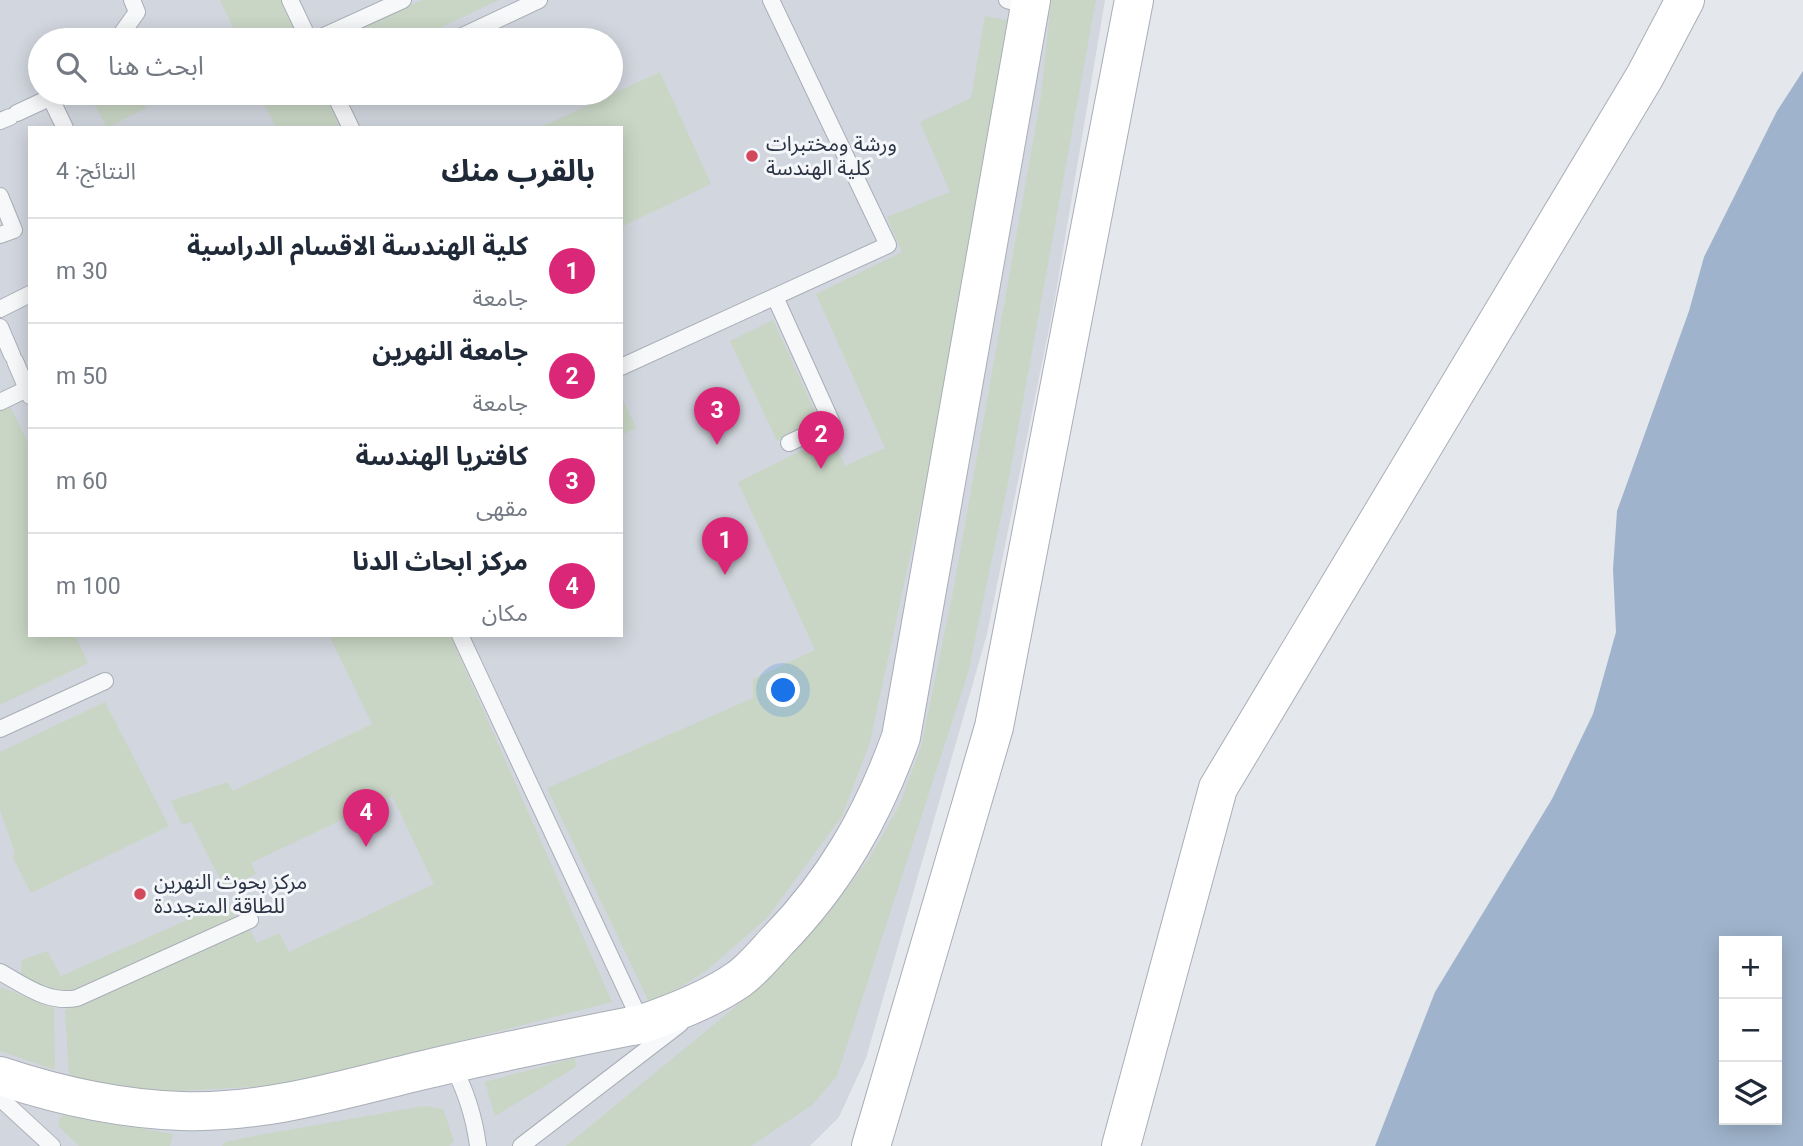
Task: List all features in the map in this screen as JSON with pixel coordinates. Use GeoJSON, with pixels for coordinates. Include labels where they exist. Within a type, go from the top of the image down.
{"type":"FeatureCollection","features":[{"type":"Feature","properties":{"kind":"street"},"geometry":{"type":"LineString","coordinates":[[871,1146],[994,727],[1134,0]]}},
{"type":"Feature","properties":{"kind":"street"},"geometry":{"type":"LineString","coordinates":[[1121,1146],[1218,788],[1645,76],[1685,0]]}},
{"type":"Feature","properties":{"kind":"street"},"geometry":{"type":"LineString","coordinates":[[0,1076],[89,1101],[183,1111],[277,1104],[452,1063],[642,1024],[672,1014],[739,979],[794,924],[847,855],[887,778],[901,737],[1023,2]]}},
{"type":"Feature","properties":{"kind":"lane"},"geometry":{"type":"LineString","coordinates":[[126,28],[137,12],[132,0]]}},
{"type":"Feature","properties":{"kind":"lane"},"geometry":{"type":"LineString","coordinates":[[290,0],[303,28]]}},
{"type":"Feature","properties":{"kind":"lane"},"geometry":{"type":"LineString","coordinates":[[341,28],[403,0]]}},
{"type":"Feature","properties":{"kind":"lane"},"geometry":{"type":"LineString","coordinates":[[479,28],[538,0]]}},
{"type":"Feature","properties":{"kind":"lane"},"geometry":{"type":"LineString","coordinates":[[623,366],[888,245],[771,0]]}},
{"type":"Feature","properties":{"kind":"lane"},"geometry":{"type":"LineString","coordinates":[[9,117],[34,105]]}},
{"type":"Feature","properties":{"kind":"lane"},"geometry":{"type":"LineString","coordinates":[[58,105],[64,126]]}},
{"type":"Feature","properties":{"kind":"lane"},"geometry":{"type":"LineString","coordinates":[[342,105],[350,126]]}},
{"type":"Feature","properties":{"kind":"lane"},"geometry":{"type":"LineString","coordinates":[[0,196],[14,229],[0,235]]}},
{"type":"Feature","properties":{"kind":"lane"},"geometry":{"type":"LineString","coordinates":[[0,309],[28,295]]}},
{"type":"Feature","properties":{"kind":"lane"},"geometry":{"type":"LineString","coordinates":[[775,296],[832,423],[789,443]]}},
{"type":"Feature","properties":{"kind":"lane"},"geometry":{"type":"LineString","coordinates":[[0,327],[28,392],[0,402]]}},
{"type":"Feature","properties":{"kind":"lane"},"geometry":{"type":"LineString","coordinates":[[461,637],[642,1024]]}},
{"type":"Feature","properties":{"kind":"lane"},"geometry":{"type":"LineString","coordinates":[[0,730],[105,681]]}},
{"type":"Feature","properties":{"kind":"lane"},"geometry":{"type":"LineString","coordinates":[[0,972],[28,988],[63,1000],[77,998],[250,920]]}},
{"type":"Feature","properties":{"kind":"lane"},"geometry":{"type":"LineString","coordinates":[[521,1146],[739,979]]}},
{"type":"Feature","properties":{"kind":"lane"},"geometry":{"type":"LineString","coordinates":[[452,1063],[466,1090],[475,1119],[478,1146]]}},
{"type":"Feature","properties":{"kind":"lane"},"geometry":{"type":"LineString","coordinates":[[0,1098],[52,1146]]}},
{"type":"Feature","properties":{"kind":"shaded area"},"geometry":{"type":"Polygon","coordinates":[[[0,0],[1105,0],[1054,304],[987,634],[866,1058],[839,1117],[810,1146],[0,1146],[0,0]]]}},
{"type":"Feature","properties":{"kind":"green space"},"geometry":{"type":"Polygon","coordinates":[[[220,0],[281,0],[294,28],[233,28],[220,0]]]}},
{"type":"Feature","properties":{"kind":"green space"},"geometry":{"type":"Polygon","coordinates":[[[422,0],[499,0],[440,28],[362,28],[422,0]]]}},
{"type":"Feature","properties":{"kind":"green space"},"geometry":{"type":"Polygon","coordinates":[[[1051,0],[1096,0],[1009,478],[968,673],[837,1076],[812,1105],[751,1146],[566,1146],[734,1008],[825,918],[869,859],[899,806],[921,747],[953,592],[1041,97],[1051,0]]]}},
{"type":"Feature","properties":{"kind":"green space"},"geometry":{"type":"Polygon","coordinates":[[[985,16],[1011,21],[932,454],[870,742],[842,816],[767,918],[707,970],[679,988],[649,1002],[547,788],[753,698],[753,679],[815,650],[738,482],[831,436],[845,466],[885,448],[816,294],[902,252],[887,217],[950,192],[920,122],[971,98],[985,16]]]}},
{"type":"Feature","properties":{"kind":"green space"},"geometry":{"type":"Polygon","coordinates":[[[660,72],[711,184],[623,226],[623,126],[543,126],[589,105],[623,105],[623,89],[660,72]]]}},
{"type":"Feature","properties":{"kind":"green space"},"geometry":{"type":"Polygon","coordinates":[[[95,105],[144,105],[146,108],[111,126],[106,126],[95,105]]]}},
{"type":"Feature","properties":{"kind":"green space"},"geometry":{"type":"Polygon","coordinates":[[[265,105],[329,105],[339,126],[275,126],[265,105]]]}},
{"type":"Feature","properties":{"kind":"green space"},"geometry":{"type":"Polygon","coordinates":[[[773,320],[820,422],[777,441],[730,341],[773,320]]]}},
{"type":"Feature","properties":{"kind":"green space"},"geometry":{"type":"Polygon","coordinates":[[[623,399],[636,428],[623,434],[623,399]]]}},
{"type":"Feature","properties":{"kind":"green space"},"geometry":{"type":"Polygon","coordinates":[[[9,404],[28,443],[28,637],[76,637],[88,663],[0,705],[0,408],[9,404]]]}},
{"type":"Feature","properties":{"kind":"green space"},"geometry":{"type":"Polygon","coordinates":[[[330,637],[451,637],[612,1002],[288,1085],[157,1092],[69,1078],[65,1010],[250,930],[257,943],[279,933],[289,952],[434,884],[392,796],[251,863],[256,874],[225,889],[191,822],[182,825],[171,801],[227,782],[233,791],[372,724],[330,637]]]}},
{"type":"Feature","properties":{"kind":"green space"},"geometry":{"type":"Polygon","coordinates":[[[105,702],[169,826],[31,893],[13,858],[15,853],[0,810],[0,752],[105,702]]]}},
{"type":"Feature","properties":{"kind":"green space"},"geometry":{"type":"Polygon","coordinates":[[[228,902],[235,918],[61,998],[21,977],[22,960],[47,951],[61,976],[228,902]]]}},
{"type":"Feature","properties":{"kind":"green space"},"geometry":{"type":"Polygon","coordinates":[[[0,987],[54,1008],[55,1070],[0,1051],[0,987]]]}},
{"type":"Feature","properties":{"kind":"green space"},"geometry":{"type":"Polygon","coordinates":[[[575,1058],[576,1067],[495,1116],[485,1082],[575,1058]]]}},
{"type":"Feature","properties":{"kind":"green space"},"geometry":{"type":"Polygon","coordinates":[[[424,1106],[443,1109],[454,1141],[449,1146],[222,1146],[225,1142],[249,1137],[424,1106]]]}},
{"type":"Feature","properties":{"kind":"green space"},"geometry":{"type":"Polygon","coordinates":[[[63,1115],[173,1134],[170,1146],[79,1146],[59,1127],[58,1120],[63,1115]]]}},
{"type":"Feature","properties":{"kind":"water"},"geometry":{"type":"Polygon","coordinates":[[[1803,71],[1803,1146],[1375,1146],[1435,992],[1552,799],[1593,714],[1616,632],[1613,569],[1617,511],[1689,311],[1704,257],[1777,111],[1803,71]]]}},
{"type":"Feature","properties":{"kind":"place","name":"ورشة ومختبرات كلية الهندسة"},"geometry":{"type":"Point","coordinates":[752,156]}},
{"type":"Feature","properties":{"kind":"place","name":"كافتريا الهندسة"},"geometry":{"type":"Point","coordinates":[717,445]}},
{"type":"Feature","properties":{"kind":"place","name":"جامعة النهرين"},"geometry":{"type":"Point","coordinates":[821,469]}},
{"type":"Feature","properties":{"kind":"place","name":"كلية الهندسة الاقسام الدراسية"},"geometry":{"type":"Point","coordinates":[725,575]}},
{"type":"Feature","properties":{"kind":"place","name":"مركز ابحاث الدنا"},"geometry":{"type":"Point","coordinates":[366,847]}},
{"type":"Feature","properties":{"kind":"place","name":"مركز بحوث النهرين للطاقة المتجددة"},"geometry":{"type":"Point","coordinates":[140,894]}}]}
